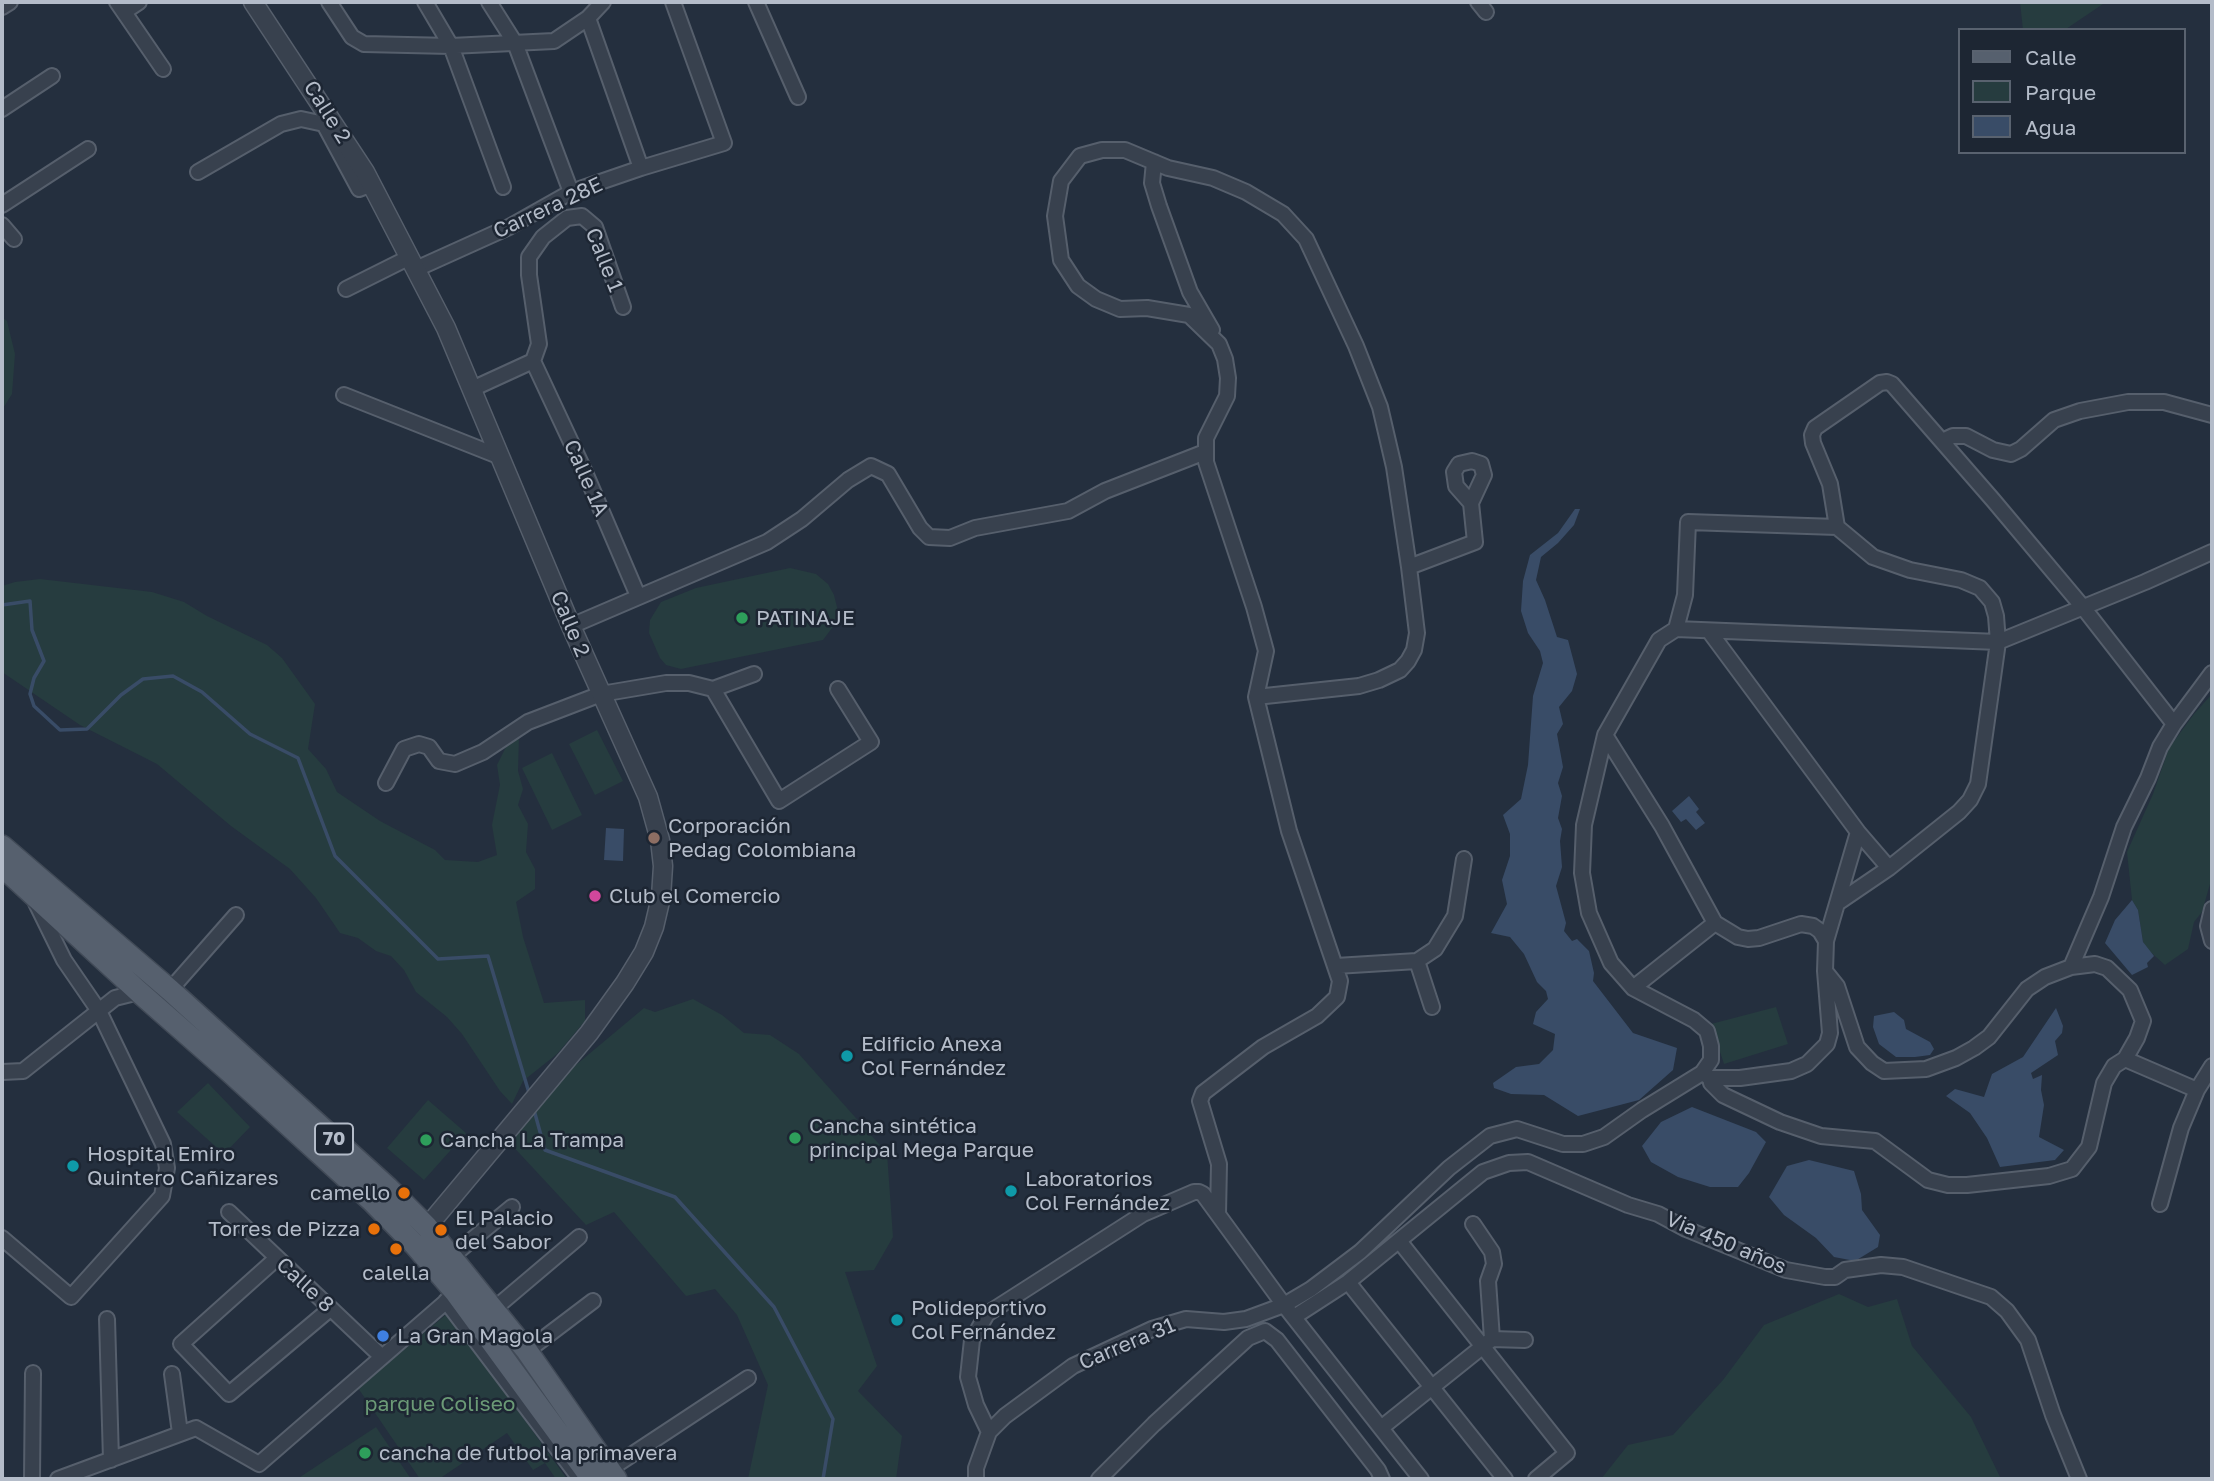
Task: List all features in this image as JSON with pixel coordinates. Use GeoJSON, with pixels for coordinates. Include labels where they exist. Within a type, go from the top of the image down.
{"type":"FeatureCollection","features":[{"type":"Feature","properties":{"kind":"main road","name":"70"},"geometry":{"type":"LineString","coordinates":[[2,846],[170,990],[428,1227],[527,1351],[606,1476]]}},
{"type":"Feature","properties":{"kind":"main road","name":"70"},"geometry":{"type":"LineString","coordinates":[[2,866],[372,1202],[414,1244],[451,1297],[606,1476]]}},
{"type":"Feature","properties":{"kind":"street"},"geometry":{"type":"LineString","coordinates":[[2,7],[10,2]]}},
{"type":"Feature","properties":{"kind":"street"},"geometry":{"type":"LineString","coordinates":[[139,2],[121,7],[163,69]]}},
{"type":"Feature","properties":{"kind":"street","name":"Calle 2"},"geometry":{"type":"LineString","coordinates":[[253,2],[303,74],[413,263],[446,328],[571,626],[648,797],[660,840],[663,866],[661,897],[649,939],[625,983],[613,1003],[428,1227]]}},
{"type":"Feature","properties":{"kind":"street"},"geometry":{"type":"LineString","coordinates":[[329,2],[352,37],[363,44],[451,46],[554,41],[588,18],[602,2]]}},
{"type":"Feature","properties":{"kind":"street"},"geometry":{"type":"LineString","coordinates":[[425,2],[451,46],[503,187]]}},
{"type":"Feature","properties":{"kind":"street"},"geometry":{"type":"LineString","coordinates":[[489,2],[515,43],[571,192]]}},
{"type":"Feature","properties":{"kind":"street","name":"Carrera 28E"},"geometry":{"type":"LineString","coordinates":[[346,289],[509,227],[571,192],[724,144],[673,2]]}},
{"type":"Feature","properties":{"kind":"street"},"geometry":{"type":"LineString","coordinates":[[756,2],[798,96]]}},
{"type":"Feature","properties":{"kind":"street"},"geometry":{"type":"LineString","coordinates":[[588,18],[641,168]]}},
{"type":"Feature","properties":{"kind":"street"},"geometry":{"type":"LineString","coordinates":[[2,110],[52,76]]}},
{"type":"Feature","properties":{"kind":"street"},"geometry":{"type":"LineString","coordinates":[[198,172],[281,124],[300,119],[324,124],[363,177]]}},
{"type":"Feature","properties":{"kind":"street"},"geometry":{"type":"LineString","coordinates":[[2,205],[88,149]]}},
{"type":"Feature","properties":{"kind":"street"},"geometry":{"type":"LineString","coordinates":[[1219,344],[1189,315],[1147,308],[1119,309],[1096,299],[1078,286],[1061,260],[1055,216],[1061,181],[1080,156],[1102,150],[1125,150],[1168,168],[1213,178],[1246,192],[1283,214],[1306,239],[1356,346],[1380,407],[1394,467],[1409,567],[1417,633],[1414,650],[1400,670],[1359,686],[1256,697]]}},
{"type":"Feature","properties":{"kind":"street"},"geometry":{"type":"LineString","coordinates":[[1154,162],[1152,183],[1179,263],[1190,292],[1225,359],[1227,396],[1206,439],[1205,452],[1266,651],[1256,697],[1289,831],[1336,966],[1339,982],[1337,997],[1328,1007],[1263,1047],[1201,1096],[1200,1101],[1219,1164],[1218,1214]]}},
{"type":"Feature","properties":{"kind":"street","name":"Calle 1"},"geometry":{"type":"LineString","coordinates":[[533,361],[539,345],[529,257],[543,237],[567,218],[582,216],[595,227],[623,307]]}},
{"type":"Feature","properties":{"kind":"street"},"geometry":{"type":"LineString","coordinates":[[2,225],[14,239]]}},
{"type":"Feature","properties":{"kind":"street"},"geometry":{"type":"LineString","coordinates":[[472,389],[533,361]]}},
{"type":"Feature","properties":{"kind":"street","name":"Calle 1A"},"geometry":{"type":"LineString","coordinates":[[533,361],[638,596]]}},
{"type":"Feature","properties":{"kind":"street"},"geometry":{"type":"LineString","coordinates":[[1837,527],[1830,484],[1813,443],[1815,428],[1880,383],[1887,382],[1892,384],[1942,441],[2082,606],[2174,724]]}},
{"type":"Feature","properties":{"kind":"street"},"geometry":{"type":"LineString","coordinates":[[344,395],[498,456]]}},
{"type":"Feature","properties":{"kind":"street"},"geometry":{"type":"LineString","coordinates":[[1942,441],[1952,436],[1966,436],[1993,450],[2011,454],[2021,449],[2054,420],[2080,411],[2128,402],[2164,402],[2212,415]]}},
{"type":"Feature","properties":{"kind":"street"},"geometry":{"type":"LineString","coordinates":[[571,626],[767,542],[802,519],[848,480],[871,466],[888,474],[920,528],[929,537],[950,538],[975,528],[1068,510],[1105,491],[1205,452]]}},
{"type":"Feature","properties":{"kind":"street"},"geometry":{"type":"LineString","coordinates":[[1409,567],[1475,542],[1471,503]]}},
{"type":"Feature","properties":{"kind":"street"},"geometry":{"type":"LineString","coordinates":[[1676,629],[1685,595],[1688,522],[1837,527],[1873,556],[1892,565],[1961,580],[1980,588],[1992,602],[1998,642],[1978,784],[1974,792],[1959,812],[1889,868],[1839,902]]}},
{"type":"Feature","properties":{"kind":"street"},"geometry":{"type":"LineString","coordinates":[[1706,1076],[1711,1060],[1707,1031],[1694,1020],[1633,988],[1611,964],[1589,913],[1582,873],[1584,825],[1605,735],[1659,640],[1676,629],[1998,642],[2212,552]]}},
{"type":"Feature","properties":{"kind":"street"},"geometry":{"type":"LineString","coordinates":[[1709,631],[1858,832],[1889,868]]}},
{"type":"Feature","properties":{"kind":"street"},"geometry":{"type":"LineString","coordinates":[[2071,967],[2101,897],[2124,827],[2160,747],[2212,673]]}},
{"type":"Feature","properties":{"kind":"street"},"geometry":{"type":"LineString","coordinates":[[386,783],[404,749],[419,744],[429,747],[439,761],[455,764],[483,752],[528,722],[601,694],[666,683],[689,683],[713,689],[754,674]]}},
{"type":"Feature","properties":{"kind":"street"},"geometry":{"type":"LineString","coordinates":[[713,689],[779,801],[871,742],[838,689]]}},
{"type":"Feature","properties":{"kind":"street"},"geometry":{"type":"LineString","coordinates":[[1605,735],[1673,844],[1690,881],[1715,923],[1738,937],[1748,939],[1801,924],[1813,926],[1826,941]]}},
{"type":"Feature","properties":{"kind":"street"},"geometry":{"type":"LineString","coordinates":[[1706,1076],[1741,1078],[1791,1071],[1807,1064],[1827,1044],[1829,1033],[1826,941],[1858,832]]}},
{"type":"Feature","properties":{"kind":"street"},"geometry":{"type":"LineString","coordinates":[[1336,966],[1417,961],[1435,949],[1455,916],[1464,859]]}},
{"type":"Feature","properties":{"kind":"street"},"geometry":{"type":"LineString","coordinates":[[2,1238],[71,1297],[162,1196],[167,1168],[163,1144],[99,1011],[64,960],[31,893]]}},
{"type":"Feature","properties":{"kind":"street"},"geometry":{"type":"LineString","coordinates":[[2212,909],[2208,926],[2212,941]]}},
{"type":"Feature","properties":{"kind":"street"},"geometry":{"type":"LineString","coordinates":[[170,990],[236,915]]}},
{"type":"Feature","properties":{"kind":"street"},"geometry":{"type":"LineString","coordinates":[[1633,988],[1715,923]]}},
{"type":"Feature","properties":{"kind":"street"},"geometry":{"type":"LineString","coordinates":[[1417,961],[1432,1007]]}},
{"type":"Feature","properties":{"kind":"street"},"geometry":{"type":"LineString","coordinates":[[1706,1076],[1723,1095],[1759,1114],[1821,1136],[1875,1141],[1928,1180],[1948,1185],[1967,1185],[2049,1176],[2072,1169],[2092,1140],[2105,1083],[2113,1066],[2125,1059],[2143,1021],[2130,990],[2107,968],[2095,964],[2071,967],[2045,977],[2027,989],[1989,1037],[1974,1048],[1926,1069],[1884,1071],[1857,1047],[1837,986],[1825,971]]}},
{"type":"Feature","properties":{"kind":"street"},"geometry":{"type":"LineString","coordinates":[[2,1072],[23,1070],[115,998],[139,992]]}},
{"type":"Feature","properties":{"kind":"street"},"geometry":{"type":"LineString","coordinates":[[2125,1059],[2197,1090]]}},
{"type":"Feature","properties":{"kind":"street"},"geometry":{"type":"LineString","coordinates":[[2160,1204],[2181,1128],[2197,1090],[2212,1066]]}},
{"type":"Feature","properties":{"kind":"street","name":"Carrera 31"},"geometry":{"type":"LineString","coordinates":[[989,1432],[1005,1416],[1073,1366],[1152,1329],[1185,1319],[1224,1322],[1246,1320],[1284,1305],[1311,1289],[1360,1252],[1449,1168],[1490,1136],[1517,1129],[1563,1144],[1583,1144],[1604,1137],[1706,1076]]}},
{"type":"Feature","properties":{"kind":"street","name":"Via 450 años"},"geometry":{"type":"LineString","coordinates":[[1294,1317],[1348,1282],[1400,1242],[1483,1171],[1496,1166],[1528,1162],[1628,1205],[1658,1214],[1686,1229],[1786,1270],[1835,1277],[1845,1270],[1881,1265],[1903,1267],[1991,1297],[2007,1311],[2028,1340],[2053,1415],[2079,1479]]}},
{"type":"Feature","properties":{"kind":"street"},"geometry":{"type":"LineString","coordinates":[[976,1479],[976,1468],[989,1432],[976,1405],[968,1377],[972,1340],[987,1314],[1143,1214],[1194,1192],[1203,1194],[1284,1305],[1421,1479]]}},
{"type":"Feature","properties":{"kind":"street"},"geometry":{"type":"LineString","coordinates":[[451,1257],[512,1207]]}},
{"type":"Feature","properties":{"kind":"street","name":"Calle 8"},"geometry":{"type":"LineString","coordinates":[[229,1212],[382,1357]]}},
{"type":"Feature","properties":{"kind":"street"},"geometry":{"type":"LineString","coordinates":[[1473,1224],[1492,1252],[1494,1264],[1488,1281],[1487,1343]]}},
{"type":"Feature","properties":{"kind":"street"},"geometry":{"type":"LineString","coordinates":[[494,1309],[579,1237]]}},
{"type":"Feature","properties":{"kind":"street"},"geometry":{"type":"LineString","coordinates":[[1400,1242],[1487,1343],[1567,1453],[1536,1479]]}},
{"type":"Feature","properties":{"kind":"street"},"geometry":{"type":"LineString","coordinates":[[277,1258],[181,1344],[229,1394],[330,1309]]}},
{"type":"Feature","properties":{"kind":"street"},"geometry":{"type":"LineString","coordinates":[[1348,1282],[1505,1479]]}},
{"type":"Feature","properties":{"kind":"street"},"geometry":{"type":"LineString","coordinates":[[58,1479],[196,1428],[258,1464],[451,1297],[580,1479]]}},
{"type":"Feature","properties":{"kind":"street"},"geometry":{"type":"LineString","coordinates":[[527,1351],[593,1301]]}},
{"type":"Feature","properties":{"kind":"street"},"geometry":{"type":"LineString","coordinates":[[107,1319],[111,1460]]}},
{"type":"Feature","properties":{"kind":"street"},"geometry":{"type":"LineString","coordinates":[[1099,1479],[1154,1424],[1248,1338],[1265,1331],[1277,1340],[1382,1479]]}},
{"type":"Feature","properties":{"kind":"street"},"geometry":{"type":"LineString","coordinates":[[1381,1428],[1487,1343],[1525,1340]]}},
{"type":"Feature","properties":{"kind":"street"},"geometry":{"type":"LineString","coordinates":[[32,1479],[33,1373]]}},
{"type":"Feature","properties":{"kind":"street"},"geometry":{"type":"LineString","coordinates":[[172,1374],[180,1433]]}},
{"type":"Feature","properties":{"kind":"street"},"geometry":{"type":"LineString","coordinates":[[606,1476],[748,1378]]}},
{"type":"Feature","properties":{"kind":"green space"},"geometry":{"type":"Polygon","coordinates":[[[2020,2],[2106,2],[2067,28],[2023,28],[2020,2]]]}},
{"type":"Feature","properties":{"kind":"green space"},"geometry":{"type":"Polygon","coordinates":[[[2,317],[7,321],[15,354],[12,394],[2,410],[2,317]]]}},
{"type":"Feature","properties":{"kind":"green space"},"geometry":{"type":"Polygon","coordinates":[[[790,568],[816,574],[828,584],[834,595],[838,611],[835,624],[823,640],[681,669],[666,665],[660,658],[649,633],[650,620],[661,602],[696,588],[790,568]]]}},
{"type":"Feature","properties":{"kind":"green space"},"geometry":{"type":"Polygon","coordinates":[[[40,579],[152,592],[184,602],[267,645],[282,658],[315,704],[308,749],[326,769],[337,792],[380,821],[435,850],[445,860],[478,862],[497,855],[492,825],[500,785],[497,765],[510,739],[519,737],[518,771],[523,789],[518,805],[528,824],[526,852],[535,869],[535,889],[516,902],[523,937],[544,1003],[585,1000],[585,1021],[557,1054],[523,1081],[512,1104],[500,1091],[462,1034],[447,1017],[416,992],[404,970],[391,956],[376,951],[358,938],[340,933],[316,898],[290,869],[231,826],[157,764],[80,725],[2,672],[2,586],[40,579]]]}},
{"type":"Feature","properties":{"kind":"green space"},"geometry":{"type":"Polygon","coordinates":[[[2212,694],[2212,877],[2202,912],[2194,922],[2188,949],[2165,965],[2143,942],[2138,910],[2132,900],[2127,852],[2153,794],[2169,748],[2212,694]]]}},
{"type":"Feature","properties":{"kind":"green space"},"geometry":{"type":"Polygon","coordinates":[[[597,730],[623,781],[595,795],[569,744],[597,730]]]}},
{"type":"Feature","properties":{"kind":"green space"},"geometry":{"type":"Polygon","coordinates":[[[552,753],[582,815],[552,830],[522,768],[552,753]]]}},
{"type":"Feature","properties":{"kind":"green space"},"geometry":{"type":"Polygon","coordinates":[[[693,999],[722,1015],[744,1033],[770,1035],[799,1054],[887,1153],[893,1237],[874,1270],[845,1272],[877,1366],[858,1391],[902,1436],[896,1479],[748,1479],[768,1385],[737,1315],[715,1289],[686,1296],[614,1212],[586,1225],[508,1141],[552,1085],[644,1008],[655,1012],[693,999]]]}},
{"type":"Feature","properties":{"kind":"green space"},"geometry":{"type":"Polygon","coordinates":[[[1776,1007],[1788,1044],[1724,1064],[1711,1024],[1776,1007]]]}},
{"type":"Feature","properties":{"kind":"green space"},"geometry":{"type":"Polygon","coordinates":[[[208,1083],[250,1127],[224,1154],[177,1112],[208,1083]]]}},
{"type":"Feature","properties":{"kind":"green space","name":"Cancha La Trampa"},"geometry":{"type":"Polygon","coordinates":[[[428,1100],[466,1133],[424,1180],[387,1148],[428,1100]]]}},
{"type":"Feature","properties":{"kind":"green space"},"geometry":{"type":"Polygon","coordinates":[[[1839,1294],[1868,1307],[1897,1299],[1912,1346],[1971,1417],[2001,1479],[1601,1479],[1628,1445],[1673,1435],[1723,1380],[1764,1325],[1839,1294]]]}},
{"type":"Feature","properties":{"kind":"green space","name":"parque Coliseo"},"geometry":{"type":"Polygon","coordinates":[[[448,1313],[567,1479],[556,1479],[545,1463],[533,1470],[507,1433],[439,1479],[420,1479],[358,1388],[448,1313]]]}},
{"type":"Feature","properties":{"kind":"green space","name":"cancha de futbol la primavera"},"geometry":{"type":"Polygon","coordinates":[[[376,1427],[411,1479],[297,1479],[376,1427]]]}},
{"type":"Feature","properties":{"kind":"water"},"geometry":{"type":"Polygon","coordinates":[[[1575,509],[1580,509],[1574,525],[1541,557],[1536,580],[1557,637],[1568,640],[1577,674],[1572,691],[1559,707],[1563,724],[1557,734],[1563,767],[1558,783],[1562,796],[1558,818],[1562,829],[1562,867],[1556,886],[1566,923],[1564,931],[1572,941],[1577,939],[1589,951],[1593,981],[1633,1033],[1677,1048],[1673,1070],[1639,1100],[1578,1116],[1544,1095],[1511,1094],[1494,1088],[1493,1083],[1516,1067],[1539,1064],[1553,1050],[1555,1034],[1533,1024],[1536,1012],[1548,999],[1524,954],[1510,937],[1491,933],[1507,904],[1502,880],[1510,856],[1510,834],[1503,815],[1521,799],[1528,765],[1533,696],[1543,663],[1540,651],[1528,633],[1521,611],[1523,581],[1530,555],[1558,533],[1575,509]]]}},
{"type":"Feature","properties":{"kind":"water"},"geometry":{"type":"Polygon","coordinates":[[[1689,796],[1699,809],[1696,812],[1705,823],[1696,830],[1686,819],[1681,822],[1672,811],[1689,796]]]}},
{"type":"Feature","properties":{"kind":"water"},"geometry":{"type":"Polygon","coordinates":[[[606,828],[624,829],[623,861],[604,860],[606,828]]]}},
{"type":"Feature","properties":{"kind":"water"},"geometry":{"type":"Polygon","coordinates":[[[2132,900],[2138,910],[2143,942],[2154,956],[2147,963],[2148,967],[2132,975],[2105,943],[2115,920],[2132,900]]]}},
{"type":"Feature","properties":{"kind":"water"},"geometry":{"type":"Polygon","coordinates":[[[2056,1008],[2063,1026],[2062,1033],[2055,1041],[2058,1055],[2031,1073],[2033,1079],[2042,1075],[2044,1105],[2039,1137],[2064,1150],[2055,1160],[2000,1167],[1987,1138],[1970,1113],[1946,1096],[1955,1089],[1984,1097],[1992,1074],[2023,1057],[2056,1008]]]}},
{"type":"Feature","properties":{"kind":"water"},"geometry":{"type":"Polygon","coordinates":[[[1894,1012],[1904,1020],[1906,1029],[1930,1042],[1934,1049],[1930,1055],[1896,1057],[1879,1044],[1873,1027],[1874,1016],[1894,1012]]]}},
{"type":"Feature","properties":{"kind":"water"},"geometry":{"type":"Polygon","coordinates":[[[1692,1107],[1756,1132],[1766,1142],[1738,1187],[1710,1187],[1678,1177],[1651,1162],[1642,1146],[1661,1122],[1692,1107]]]}},
{"type":"Feature","properties":{"kind":"water"},"geometry":{"type":"Polygon","coordinates":[[[1809,1160],[1854,1171],[1861,1194],[1862,1210],[1880,1235],[1878,1247],[1855,1261],[1834,1257],[1816,1238],[1784,1215],[1769,1197],[1787,1166],[1809,1160]]]}},
{"type":"Feature","properties":{"kind":"waterway"},"geometry":{"type":"LineString","coordinates":[[2,605],[30,601],[32,630],[44,661],[34,678],[30,694],[34,706],[60,730],[87,729],[121,695],[143,679],[173,676],[202,692],[250,734],[298,758],[335,856],[438,959],[488,956],[530,1096]]}},
{"type":"Feature","properties":{"kind":"waterway"},"geometry":{"type":"LineString","coordinates":[[534,1110],[545,1150],[675,1197],[774,1307],[833,1419],[823,1479]]}},
{"type":"Feature","properties":{"kind":"place","name":"PATINAJE"},"geometry":{"type":"Point","coordinates":[742,618]}},
{"type":"Feature","properties":{"kind":"place","name":"Corporación Pedag Colombiana"},"geometry":{"type":"Point","coordinates":[654,838]}},
{"type":"Feature","properties":{"kind":"place","name":"Club el Comercio"},"geometry":{"type":"Point","coordinates":[595,896]}},
{"type":"Feature","properties":{"kind":"place","name":"Edificio Anexa Col Fernández"},"geometry":{"type":"Point","coordinates":[847,1056]}},
{"type":"Feature","properties":{"kind":"place","name":"Cancha sintética principal Mega Parque"},"geometry":{"type":"Point","coordinates":[795,1138]}},
{"type":"Feature","properties":{"kind":"place","name":"Cancha La Trampa"},"geometry":{"type":"Point","coordinates":[426,1140]}},
{"type":"Feature","properties":{"kind":"place","name":"Hospital Emiro Quintero Cañizares"},"geometry":{"type":"Point","coordinates":[73,1166]}},
{"type":"Feature","properties":{"kind":"place","name":"Laboratorios Col Fernández"},"geometry":{"type":"Point","coordinates":[1011,1191]}},
{"type":"Feature","properties":{"kind":"place","name":"camello"},"geometry":{"type":"Point","coordinates":[404,1193]}},
{"type":"Feature","properties":{"kind":"place","name":"Torres de Pizza"},"geometry":{"type":"Point","coordinates":[374,1229]}},
{"type":"Feature","properties":{"kind":"place","name":"El Palacio del Sabor"},"geometry":{"type":"Point","coordinates":[441,1230]}},
{"type":"Feature","properties":{"kind":"place","name":"calella"},"geometry":{"type":"Point","coordinates":[396,1249]}},
{"type":"Feature","properties":{"kind":"place","name":"Polideportivo Col Fernández"},"geometry":{"type":"Point","coordinates":[897,1320]}},
{"type":"Feature","properties":{"kind":"place","name":"La Gran Magola"},"geometry":{"type":"Point","coordinates":[383,1336]}},
{"type":"Feature","properties":{"kind":"place","name":"cancha de futbol la primavera"},"geometry":{"type":"Point","coordinates":[365,1453]}}]}
